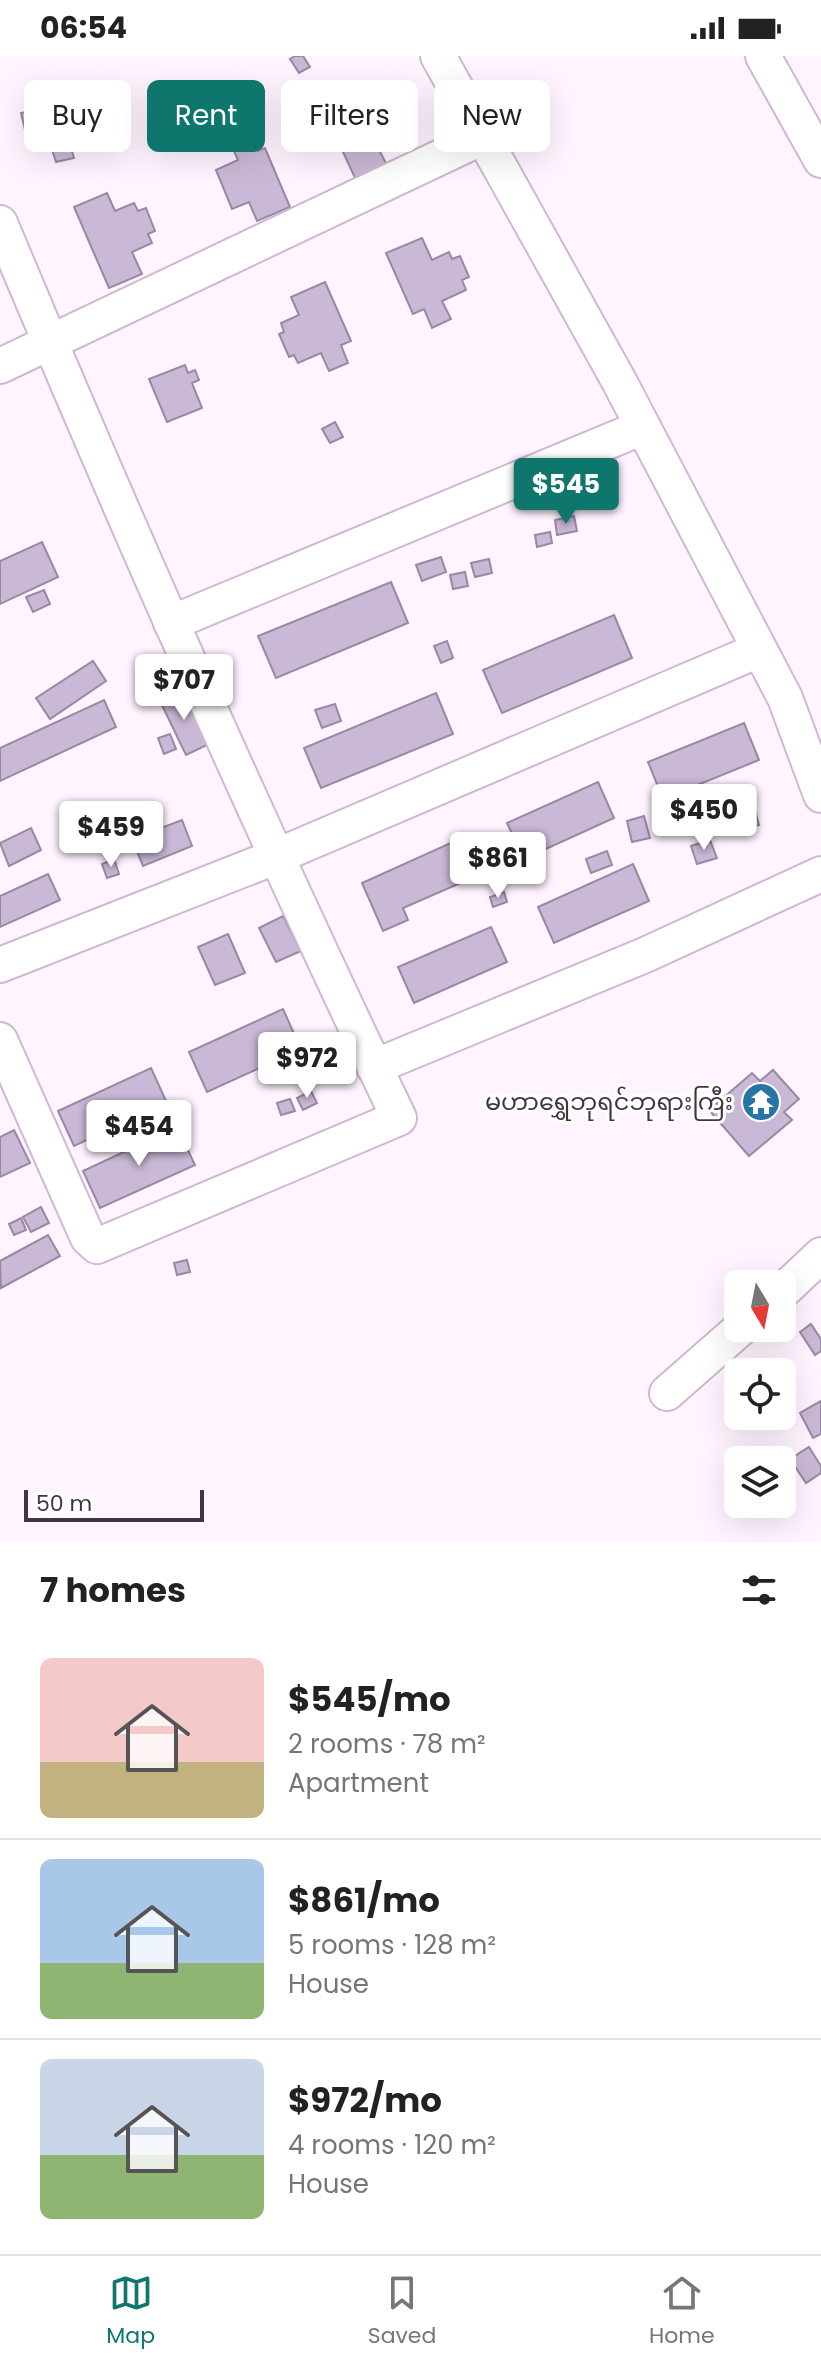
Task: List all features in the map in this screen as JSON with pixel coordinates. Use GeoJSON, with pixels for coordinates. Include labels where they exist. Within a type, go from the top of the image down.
{"type":"FeatureCollection","features":[{"type":"Feature","properties":{"kind":"street"},"geometry":{"type":"LineString","coordinates":[[438,56],[451,80]]}},
{"type":"Feature","properties":{"kind":"street"},"geometry":{"type":"LineString","coordinates":[[763,56],[821,160]]}},
{"type":"Feature","properties":{"kind":"street"},"geometry":{"type":"LineString","coordinates":[[0,366],[451,152]]}},
{"type":"Feature","properties":{"kind":"street"},"geometry":{"type":"LineString","coordinates":[[491,152],[643,427],[785,698],[821,795]]}},
{"type":"Feature","properties":{"kind":"street"},"geometry":{"type":"LineString","coordinates":[[0,223],[275,857],[399,1118],[97,1246],[88,1238],[0,1040]]}},
{"type":"Feature","properties":{"kind":"street"},"geometry":{"type":"LineString","coordinates":[[171,623],[643,427]]}},
{"type":"Feature","properties":{"kind":"street"},"geometry":{"type":"LineString","coordinates":[[0,965],[275,857],[759,650]]}},
{"type":"Feature","properties":{"kind":"street"},"geometry":{"type":"LineString","coordinates":[[374,1067],[645,955],[821,874]]}},
{"type":"Feature","properties":{"kind":"street"},"geometry":{"type":"LineString","coordinates":[[796,1279],[821,1255]]}},
{"type":"Feature","properties":{"kind":"street"},"geometry":{"type":"LineString","coordinates":[[667,1393],[725,1342]]}},
{"type":"Feature","properties":{"kind":"building"},"geometry":{"type":"Polygon","coordinates":[[[303,56],[310,67],[299,73],[290,59],[303,56]]]}},
{"type":"Feature","properties":{"kind":"building"},"geometry":{"type":"Polygon","coordinates":[[[265,148],[290,207],[257,221],[249,202],[232,209],[216,170],[238,160],[234,152],[265,152],[265,148]]]}},
{"type":"Feature","properties":{"kind":"building"},"geometry":{"type":"Polygon","coordinates":[[[53,152],[72,152],[74,158],[56,162],[53,152]]]}},
{"type":"Feature","properties":{"kind":"building"},"geometry":{"type":"Polygon","coordinates":[[[343,152],[380,152],[387,165],[356,180],[343,152]]]}},
{"type":"Feature","properties":{"kind":"building"},"geometry":{"type":"Polygon","coordinates":[[[107,193],[115,211],[134,203],[138,211],[146,208],[155,231],[148,234],[152,243],[132,252],[142,274],[109,288],[74,207],[107,193]]]}},
{"type":"Feature","properties":{"kind":"building"},"geometry":{"type":"Polygon","coordinates":[[[422,238],[432,260],[449,252],[452,259],[460,256],[469,277],[462,280],[466,290],[442,301],[451,319],[432,328],[424,309],[413,314],[386,253],[422,238]]]}},
{"type":"Feature","properties":{"kind":"building"},"geometry":{"type":"Polygon","coordinates":[[[325,282],[351,341],[341,345],[348,363],[329,371],[321,353],[298,363],[294,355],[289,357],[279,334],[284,332],[281,323],[299,315],[291,297],[325,282]]]}},
{"type":"Feature","properties":{"kind":"building"},"geometry":{"type":"Polygon","coordinates":[[[185,365],[188,373],[195,370],[199,380],[192,383],[202,408],[167,422],[149,379],[185,365]]]}},
{"type":"Feature","properties":{"kind":"building"},"geometry":{"type":"Polygon","coordinates":[[[335,422],[343,437],[330,443],[322,429],[335,422]]]}},
{"type":"Feature","properties":{"kind":"building"},"geometry":{"type":"Polygon","coordinates":[[[574,516],[577,531],[557,535],[555,520],[574,516]]]}},
{"type":"Feature","properties":{"kind":"building"},"geometry":{"type":"Polygon","coordinates":[[[550,532],[552,543],[537,547],[535,535],[550,532]]]}},
{"type":"Feature","properties":{"kind":"building"},"geometry":{"type":"Polygon","coordinates":[[[42,542],[58,577],[0,604],[0,561],[42,542]]]}},
{"type":"Feature","properties":{"kind":"building"},"geometry":{"type":"Polygon","coordinates":[[[441,557],[446,572],[422,581],[416,565],[441,557]]]}},
{"type":"Feature","properties":{"kind":"building"},"geometry":{"type":"Polygon","coordinates":[[[489,559],[492,573],[475,577],[471,563],[489,559]]]}},
{"type":"Feature","properties":{"kind":"building"},"geometry":{"type":"Polygon","coordinates":[[[465,572],[468,586],[453,589],[450,575],[465,572]]]}},
{"type":"Feature","properties":{"kind":"building"},"geometry":{"type":"Polygon","coordinates":[[[391,582],[408,623],[276,678],[258,636],[391,582]]]}},
{"type":"Feature","properties":{"kind":"building"},"geometry":{"type":"Polygon","coordinates":[[[44,590],[50,604],[33,612],[26,597],[44,590]]]}},
{"type":"Feature","properties":{"kind":"building"},"geometry":{"type":"Polygon","coordinates":[[[614,615],[632,658],[502,713],[483,670],[614,615]]]}},
{"type":"Feature","properties":{"kind":"building"},"geometry":{"type":"Polygon","coordinates":[[[447,641],[453,658],[441,663],[434,646],[447,641]]]}},
{"type":"Feature","properties":{"kind":"building"},"geometry":{"type":"Polygon","coordinates":[[[93,661],[106,681],[50,719],[36,698],[93,661]]]}},
{"type":"Feature","properties":{"kind":"building"},"geometry":{"type":"Polygon","coordinates":[[[183,690],[209,744],[186,755],[160,701],[183,690]]]}},
{"type":"Feature","properties":{"kind":"building"},"geometry":{"type":"Polygon","coordinates":[[[436,693],[453,734],[321,788],[304,748],[436,693]]]}},
{"type":"Feature","properties":{"kind":"building"},"geometry":{"type":"Polygon","coordinates":[[[104,700],[116,727],[0,781],[0,748],[104,700]]]}},
{"type":"Feature","properties":{"kind":"building"},"geometry":{"type":"Polygon","coordinates":[[[335,704],[341,721],[322,728],[315,710],[335,704]]]}},
{"type":"Feature","properties":{"kind":"building"},"geometry":{"type":"Polygon","coordinates":[[[744,723],[759,760],[663,799],[648,762],[744,723]]]}},
{"type":"Feature","properties":{"kind":"building"},"geometry":{"type":"Polygon","coordinates":[[[170,734],[176,749],[164,754],[158,738],[170,734]]]}},
{"type":"Feature","properties":{"kind":"building"},"geometry":{"type":"Polygon","coordinates":[[[598,782],[614,818],[524,859],[507,823],[598,782]]]}},
{"type":"Feature","properties":{"kind":"building"},"geometry":{"type":"Polygon","coordinates":[[[754,806],[759,825],[743,829],[738,810],[754,806]]]}},
{"type":"Feature","properties":{"kind":"building"},"geometry":{"type":"Polygon","coordinates":[[[644,816],[650,838],[632,842],[627,821],[644,816]]]}},
{"type":"Feature","properties":{"kind":"building"},"geometry":{"type":"Polygon","coordinates":[[[182,820],[192,846],[143,866],[132,839],[182,820]]]}},
{"type":"Feature","properties":{"kind":"building"},"geometry":{"type":"Polygon","coordinates":[[[31,828],[41,850],[9,866],[0,843],[31,828]]]}},
{"type":"Feature","properties":{"kind":"building"},"geometry":{"type":"Polygon","coordinates":[[[710,840],[717,858],[697,864],[691,846],[710,840]]]}},
{"type":"Feature","properties":{"kind":"building"},"geometry":{"type":"Polygon","coordinates":[[[455,841],[472,878],[403,908],[408,920],[383,931],[362,883],[455,841]]]}},
{"type":"Feature","properties":{"kind":"building"},"geometry":{"type":"Polygon","coordinates":[[[607,851],[612,865],[591,873],[586,859],[607,851]]]}},
{"type":"Feature","properties":{"kind":"building"},"geometry":{"type":"Polygon","coordinates":[[[114,859],[119,874],[107,878],[102,864],[114,859]]]}},
{"type":"Feature","properties":{"kind":"building"},"geometry":{"type":"Polygon","coordinates":[[[633,864],[649,901],[554,943],[538,907],[633,864]]]}},
{"type":"Feature","properties":{"kind":"building"},"geometry":{"type":"Polygon","coordinates":[[[48,874],[60,900],[0,927],[0,896],[48,874]]]}},
{"type":"Feature","properties":{"kind":"building"},"geometry":{"type":"Polygon","coordinates":[[[504,892],[507,902],[493,907],[490,897],[504,892]]]}},
{"type":"Feature","properties":{"kind":"building"},"geometry":{"type":"Polygon","coordinates":[[[283,916],[301,951],[276,962],[259,928],[283,916]]]}},
{"type":"Feature","properties":{"kind":"building"},"geometry":{"type":"Polygon","coordinates":[[[491,927],[507,962],[414,1003],[398,967],[491,927]]]}},
{"type":"Feature","properties":{"kind":"building"},"geometry":{"type":"Polygon","coordinates":[[[228,934],[245,973],[215,985],[198,947],[228,934]]]}},
{"type":"Feature","properties":{"kind":"building"},"geometry":{"type":"Polygon","coordinates":[[[283,1009],[301,1049],[207,1092],[189,1052],[283,1009]]]}},
{"type":"Feature","properties":{"kind":"building"},"geometry":{"type":"Polygon","coordinates":[[[151,1068],[167,1103],[74,1146],[58,1111],[151,1068]]]}},
{"type":"Feature","properties":{"kind":"building"},"geometry":{"type":"Polygon","coordinates":[[[773,1070],[799,1099],[784,1112],[792,1120],[749,1156],[709,1110],[752,1073],[760,1081],[773,1070]]]}},
{"type":"Feature","properties":{"kind":"building"},"geometry":{"type":"Polygon","coordinates":[[[311,1091],[317,1103],[303,1110],[297,1098],[311,1091]]]}},
{"type":"Feature","properties":{"kind":"building"},"geometry":{"type":"Polygon","coordinates":[[[290,1099],[295,1111],[281,1115],[277,1103],[290,1099]]]}},
{"type":"Feature","properties":{"kind":"building"},"geometry":{"type":"Polygon","coordinates":[[[177,1127],[195,1165],[100,1208],[83,1171],[177,1127]]]}},
{"type":"Feature","properties":{"kind":"building"},"geometry":{"type":"Polygon","coordinates":[[[14,1130],[30,1163],[0,1177],[0,1137],[14,1130]]]}},
{"type":"Feature","properties":{"kind":"building"},"geometry":{"type":"Polygon","coordinates":[[[41,1207],[49,1223],[31,1232],[23,1217],[41,1207]]]}},
{"type":"Feature","properties":{"kind":"building"},"geometry":{"type":"Polygon","coordinates":[[[21,1218],[26,1230],[14,1235],[9,1224],[21,1218]]]}},
{"type":"Feature","properties":{"kind":"building"},"geometry":{"type":"Polygon","coordinates":[[[48,1235],[60,1256],[1,1288],[0,1261],[48,1235]]]}},
{"type":"Feature","properties":{"kind":"building"},"geometry":{"type":"Polygon","coordinates":[[[187,1260],[190,1272],[177,1275],[174,1263],[187,1260]]]}},
{"type":"Feature","properties":{"kind":"building"},"geometry":{"type":"Polygon","coordinates":[[[811,1324],[821,1339],[821,1351],[815,1355],[800,1332],[811,1324]]]}},
{"type":"Feature","properties":{"kind":"building"},"geometry":{"type":"Polygon","coordinates":[[[821,1401],[821,1434],[813,1438],[800,1413],[821,1401]]]}},
{"type":"Feature","properties":{"kind":"building"},"geometry":{"type":"Polygon","coordinates":[[[809,1447],[821,1466],[821,1473],[806,1483],[796,1468],[796,1455],[809,1447]]]}},
{"type":"Feature","properties":{"kind":"place","name":"မဟာရွှေဘုရင်ဘုရားကြီး"},"geometry":{"type":"Point","coordinates":[761,1102]}}]}
